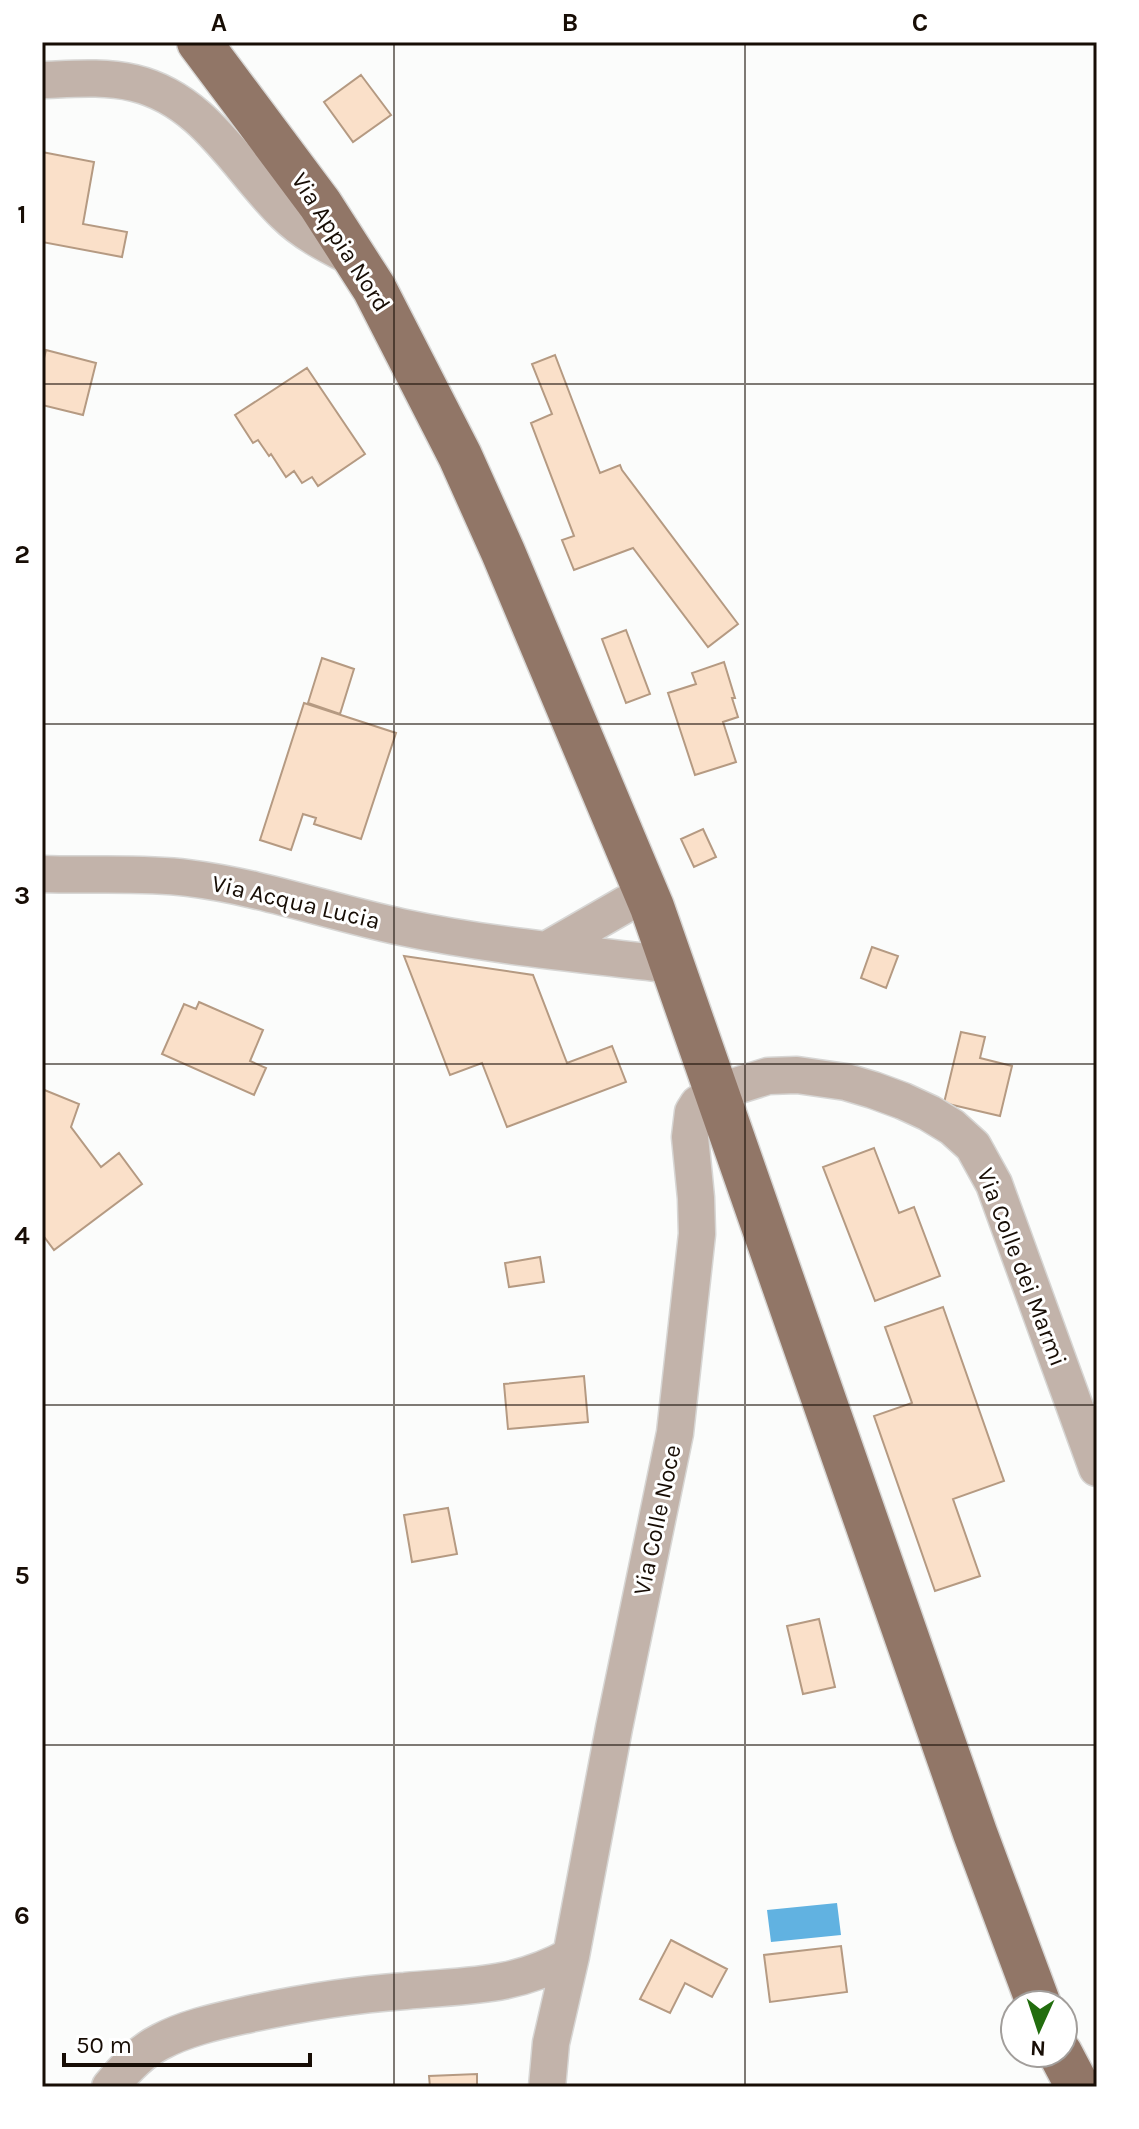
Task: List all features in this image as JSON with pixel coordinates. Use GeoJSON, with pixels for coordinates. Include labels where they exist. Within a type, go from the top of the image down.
{"type":"FeatureCollection","features":[{"type":"Feature","properties":{"kind":"main road","name":"Via Appia Nord"},"geometry":{"type":"LineString","coordinates":[[199,42],[320,204],[395,326],[460,456],[647,892],[975,1833],[1033,1989]]}},
{"type":"Feature","properties":{"kind":"main road"},"geometry":{"type":"LineString","coordinates":[[1068,2069],[1078,2087]]}},
{"type":"Feature","properties":{"kind":"street"},"geometry":{"type":"LineString","coordinates":[[42,80],[113,80],[137,84],[171,98],[194,112],[214,132],[291,220],[357,260]]}},
{"type":"Feature","properties":{"kind":"street","name":"Via Acqua Lucia"},"geometry":{"type":"LineString","coordinates":[[42,874],[206,880],[275,893],[401,927],[464,939],[673,965]]}},
{"type":"Feature","properties":{"kind":"street"},"geometry":{"type":"LineString","coordinates":[[548,949],[647,892]]}},
{"type":"Feature","properties":{"kind":"street","name":"Via Colle dei Marmi"},"geometry":{"type":"LineString","coordinates":[[717,1092],[768,1076],[829,1078],[918,1107],[964,1137],[973,1146],[994,1184],[1097,1468]]}},
{"type":"Feature","properties":{"kind":"street","name":"Via Colle Noce"},"geometry":{"type":"LineString","coordinates":[[547,2087],[551,2043],[675,1433],[697,1234],[690,1125],[698,1104],[717,1092]]}},
{"type":"Feature","properties":{"kind":"street"},"geometry":{"type":"LineString","coordinates":[[110,2087],[150,2047],[206,2025],[266,2010],[334,1999],[508,1981],[538,1972],[571,1956]]}},
{"type":"Feature","properties":{"kind":"water"},"geometry":{"type":"Polygon","coordinates":[[[837,1903],[841,1935],[771,1942],[767,1910],[837,1903]]]}},
{"type":"Feature","properties":{"kind":"building"},"geometry":{"type":"Polygon","coordinates":[[[361,75],[391,115],[353,142],[324,102],[361,75]]]}},
{"type":"Feature","properties":{"kind":"building"},"geometry":{"type":"Polygon","coordinates":[[[42,152],[94,162],[83,224],[127,232],[122,257],[42,242],[42,152]]]}},
{"type":"Feature","properties":{"kind":"building"},"geometry":{"type":"Polygon","coordinates":[[[46,350],[96,363],[83,415],[42,405],[42,366],[46,350]]]}},
{"type":"Feature","properties":{"kind":"building"},"geometry":{"type":"Polygon","coordinates":[[[555,355],[600,473],[620,465],[738,624],[708,647],[633,548],[574,570],[562,540],[574,536],[531,423],[552,414],[532,364],[555,355]]]}},
{"type":"Feature","properties":{"kind":"building"},"geometry":{"type":"Polygon","coordinates":[[[307,368],[365,454],[318,486],[312,477],[302,483],[294,471],[286,477],[258,440],[253,443],[235,415],[307,368]]]}},
{"type":"Feature","properties":{"kind":"building"},"geometry":{"type":"Polygon","coordinates":[[[626,630],[650,694],[626,703],[602,639],[626,630]]]}},
{"type":"Feature","properties":{"kind":"building"},"geometry":{"type":"Polygon","coordinates":[[[322,658],[354,669],[340,714],[308,703],[322,658]]]}},
{"type":"Feature","properties":{"kind":"building"},"geometry":{"type":"Polygon","coordinates":[[[724,662],[738,717],[723,722],[736,762],[695,775],[668,693],[696,684],[692,673],[724,662]]]}},
{"type":"Feature","properties":{"kind":"building"},"geometry":{"type":"Polygon","coordinates":[[[304,703],[396,733],[361,839],[314,824],[316,818],[303,814],[291,850],[260,840],[304,703]]]}},
{"type":"Feature","properties":{"kind":"building"},"geometry":{"type":"Polygon","coordinates":[[[703,829],[716,857],[694,867],[681,839],[703,829]]]}},
{"type":"Feature","properties":{"kind":"building"},"geometry":{"type":"Polygon","coordinates":[[[872,947],[898,956],[886,988],[861,978],[872,947]]]}},
{"type":"Feature","properties":{"kind":"building"},"geometry":{"type":"Polygon","coordinates":[[[404,956],[533,975],[567,1063],[612,1046],[626,1082],[507,1127],[482,1063],[450,1075],[404,956]]]}},
{"type":"Feature","properties":{"kind":"building"},"geometry":{"type":"Polygon","coordinates":[[[199,1002],[263,1030],[250,1061],[266,1068],[254,1095],[162,1054],[184,1004],[196,1009],[199,1002]]]}},
{"type":"Feature","properties":{"kind":"building"},"geometry":{"type":"Polygon","coordinates":[[[961,1032],[985,1037],[980,1058],[1012,1066],[1000,1116],[944,1103],[961,1032]]]}},
{"type":"Feature","properties":{"kind":"building"},"geometry":{"type":"Polygon","coordinates":[[[42,1089],[79,1104],[71,1127],[101,1167],[119,1153],[142,1184],[54,1250],[42,1234],[42,1089]]]}},
{"type":"Feature","properties":{"kind":"building"},"geometry":{"type":"Polygon","coordinates":[[[874,1148],[899,1213],[914,1207],[940,1276],[875,1301],[823,1167],[874,1148]]]}},
{"type":"Feature","properties":{"kind":"building"},"geometry":{"type":"Polygon","coordinates":[[[540,1257],[544,1282],[509,1287],[505,1263],[540,1257]]]}},
{"type":"Feature","properties":{"kind":"building"},"geometry":{"type":"Polygon","coordinates":[[[943,1307],[1004,1481],[953,1499],[980,1576],[935,1591],[874,1416],[912,1403],[885,1327],[943,1307]]]}},
{"type":"Feature","properties":{"kind":"building"},"geometry":{"type":"Polygon","coordinates":[[[584,1376],[588,1422],[508,1429],[504,1384],[584,1376]]]}},
{"type":"Feature","properties":{"kind":"building"},"geometry":{"type":"Polygon","coordinates":[[[448,1508],[457,1554],[412,1562],[404,1515],[448,1508]]]}},
{"type":"Feature","properties":{"kind":"building"},"geometry":{"type":"Polygon","coordinates":[[[819,1619],[835,1687],[803,1694],[787,1626],[819,1619]]]}},
{"type":"Feature","properties":{"kind":"building"},"geometry":{"type":"Polygon","coordinates":[[[671,1940],[727,1969],[712,1997],[685,1983],[670,2013],[640,1999],[671,1940]]]}},
{"type":"Feature","properties":{"kind":"building"},"geometry":{"type":"Polygon","coordinates":[[[841,1946],[847,1992],[770,2002],[764,1955],[841,1946]]]}},
{"type":"Feature","properties":{"kind":"building"},"geometry":{"type":"Polygon","coordinates":[[[477,2074],[477,2087],[430,2087],[429,2076],[477,2074]]]}}]}
